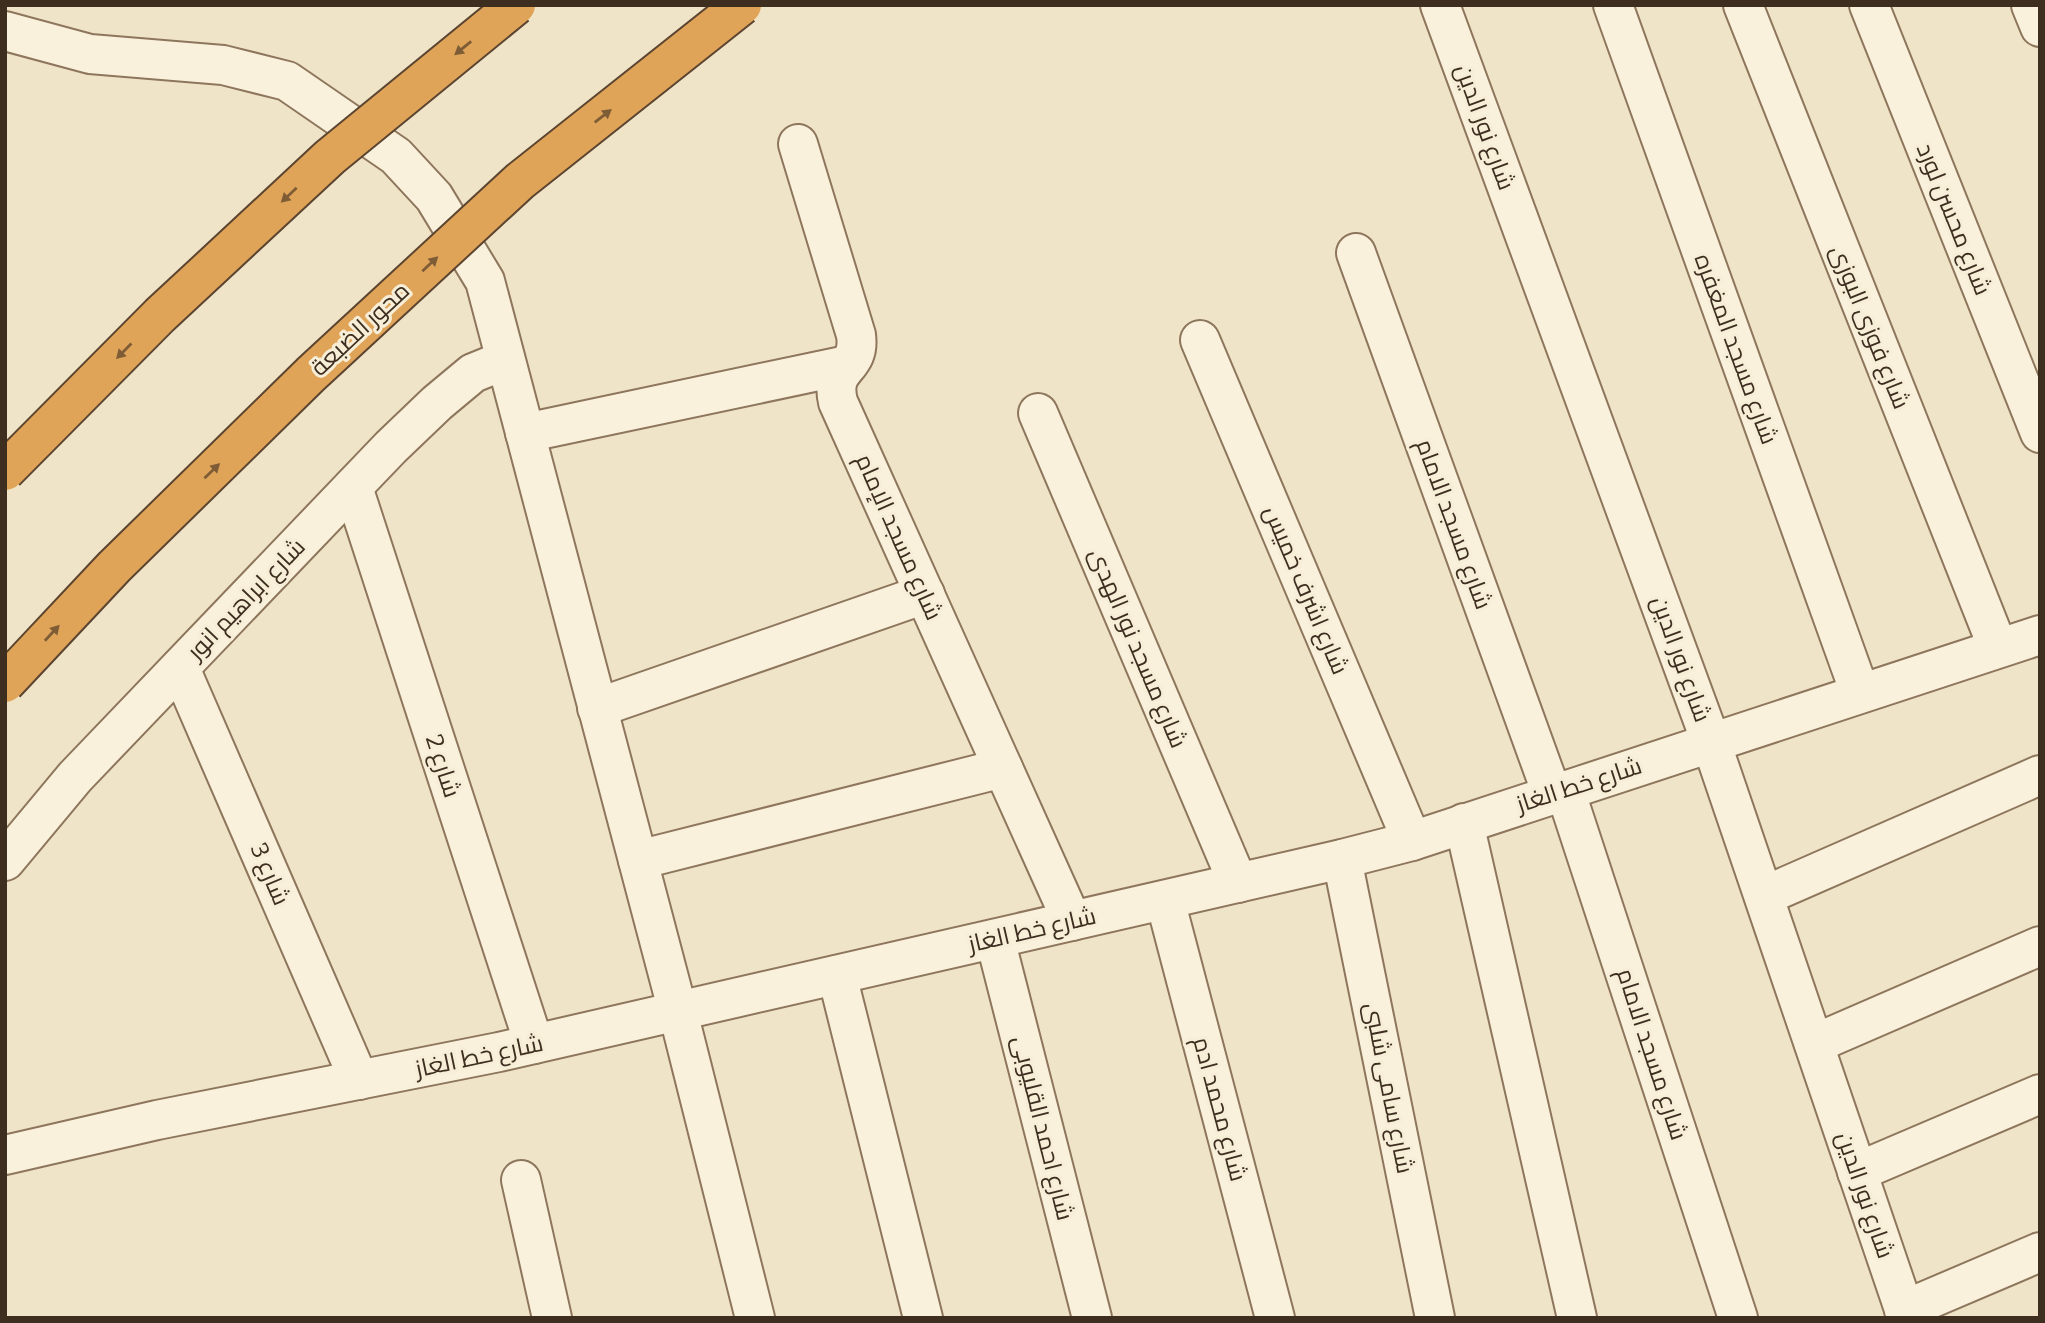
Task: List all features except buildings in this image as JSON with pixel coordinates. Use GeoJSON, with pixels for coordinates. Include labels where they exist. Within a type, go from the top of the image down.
{"type":"FeatureCollection","features":[{"type":"Feature","properties":{"kind":"highway"},"geometry":{"type":"LineString","coordinates":[[5,471],[160,315],[330,157],[516,5]]}},
{"type":"Feature","properties":{"kind":"highway","name":"محور الضبعة"},"geometry":{"type":"LineString","coordinates":[[5,683],[114,567],[301,384],[510,190],[742,5]]}},
{"type":"Feature","properties":{"kind":"street","name":"شارع نور الدين"},"geometry":{"type":"LineString","coordinates":[[1440,5],[1712,742],[1905,1314]]}},
{"type":"Feature","properties":{"kind":"street","name":"شارع مسجد المغفره"},"geometry":{"type":"LineString","coordinates":[[1613,5],[1860,693]]}},
{"type":"Feature","properties":{"kind":"street","name":"شارع فوزى البوزى"},"geometry":{"type":"LineString","coordinates":[[1743,5],[1998,648]]}},
{"type":"Feature","properties":{"kind":"street","name":"شارع محسن لورد"},"geometry":{"type":"LineString","coordinates":[[1869,5],[2040,433]]}},
{"type":"Feature","properties":{"kind":"street"},"geometry":{"type":"LineString","coordinates":[[2031,5],[2040,27]]}},
{"type":"Feature","properties":{"kind":"street"},"geometry":{"type":"LineString","coordinates":[[5,31],[90,54],[223,65],[287,81],[396,156],[433,197],[485,281],[678,1012],[755,1318]]}},
{"type":"Feature","properties":{"kind":"street","name":"شارع مسجد الإمام"},"geometry":{"type":"LineString","coordinates":[[798,144],[856,335],[857,352],[854,360],[847,365],[837,382],[838,402],[1072,921]]}},
{"type":"Feature","properties":{"kind":"street","name":"شارع مسجد الامام"},"geometry":{"type":"LineString","coordinates":[[1356,253],[1558,792],[1738,1318]]}},
{"type":"Feature","properties":{"kind":"street","name":"شارع اشرف خميس"},"geometry":{"type":"LineString","coordinates":[[1200,340],[1412,841]]}},
{"type":"Feature","properties":{"kind":"street","name":"شارع ابراهيم انور"},"geometry":{"type":"LineString","coordinates":[[5,861],[75,777],[353,487],[437,403],[472,373],[505,360]]}},
{"type":"Feature","properties":{"kind":"street"},"geometry":{"type":"LineString","coordinates":[[525,433],[847,365]]}},
{"type":"Feature","properties":{"kind":"street","name":"شارع مسجد نور الهدى"},"geometry":{"type":"LineString","coordinates":[[1038,413],[1238,883]]}},
{"type":"Feature","properties":{"kind":"street","name":"شارع 2"},"geometry":{"type":"LineString","coordinates":[[353,487],[534,1044]]}},
{"type":"Feature","properties":{"kind":"street"},"geometry":{"type":"LineString","coordinates":[[597,708],[925,594]]}},
{"type":"Feature","properties":{"kind":"street","name":"شارع خط الغاز"},"geometry":{"type":"LineString","coordinates":[[5,1155],[157,1120],[534,1044],[1342,859],[1412,841],[2040,635]]}},
{"type":"Feature","properties":{"kind":"street","name":"شارع 3"},"geometry":{"type":"LineString","coordinates":[[180,668],[359,1080]]}},
{"type":"Feature","properties":{"kind":"street"},"geometry":{"type":"LineString","coordinates":[[638,860],[1003,768]]}},
{"type":"Feature","properties":{"kind":"street"},"geometry":{"type":"LineString","coordinates":[[1764,896],[2040,775]]}},
{"type":"Feature","properties":{"kind":"street"},"geometry":{"type":"LineString","coordinates":[[1464,823],[1577,1318]]}},
{"type":"Feature","properties":{"kind":"street","name":"شارع سامى شلبى"},"geometry":{"type":"LineString","coordinates":[[1342,859],[1435,1318]]}},
{"type":"Feature","properties":{"kind":"street","name":"شارع محمد ادم"},"geometry":{"type":"LineString","coordinates":[[1165,900],[1275,1318]]}},
{"type":"Feature","properties":{"kind":"street","name":"شارع احمد القليوبى"},"geometry":{"type":"LineString","coordinates":[[995,939],[1091,1318]]}},
{"type":"Feature","properties":{"kind":"street"},"geometry":{"type":"LineString","coordinates":[[1814,1044],[2040,946]]}},
{"type":"Feature","properties":{"kind":"street"},"geometry":{"type":"LineString","coordinates":[[837,975],[923,1318]]}},
{"type":"Feature","properties":{"kind":"street"},"geometry":{"type":"LineString","coordinates":[[1857,1172],[2040,1094]]}},
{"type":"Feature","properties":{"kind":"street"},"geometry":{"type":"LineString","coordinates":[[521,1180],[552,1318]]}},
{"type":"Feature","properties":{"kind":"street"},"geometry":{"type":"LineString","coordinates":[[1905,1314],[2040,1252]]}}]}
